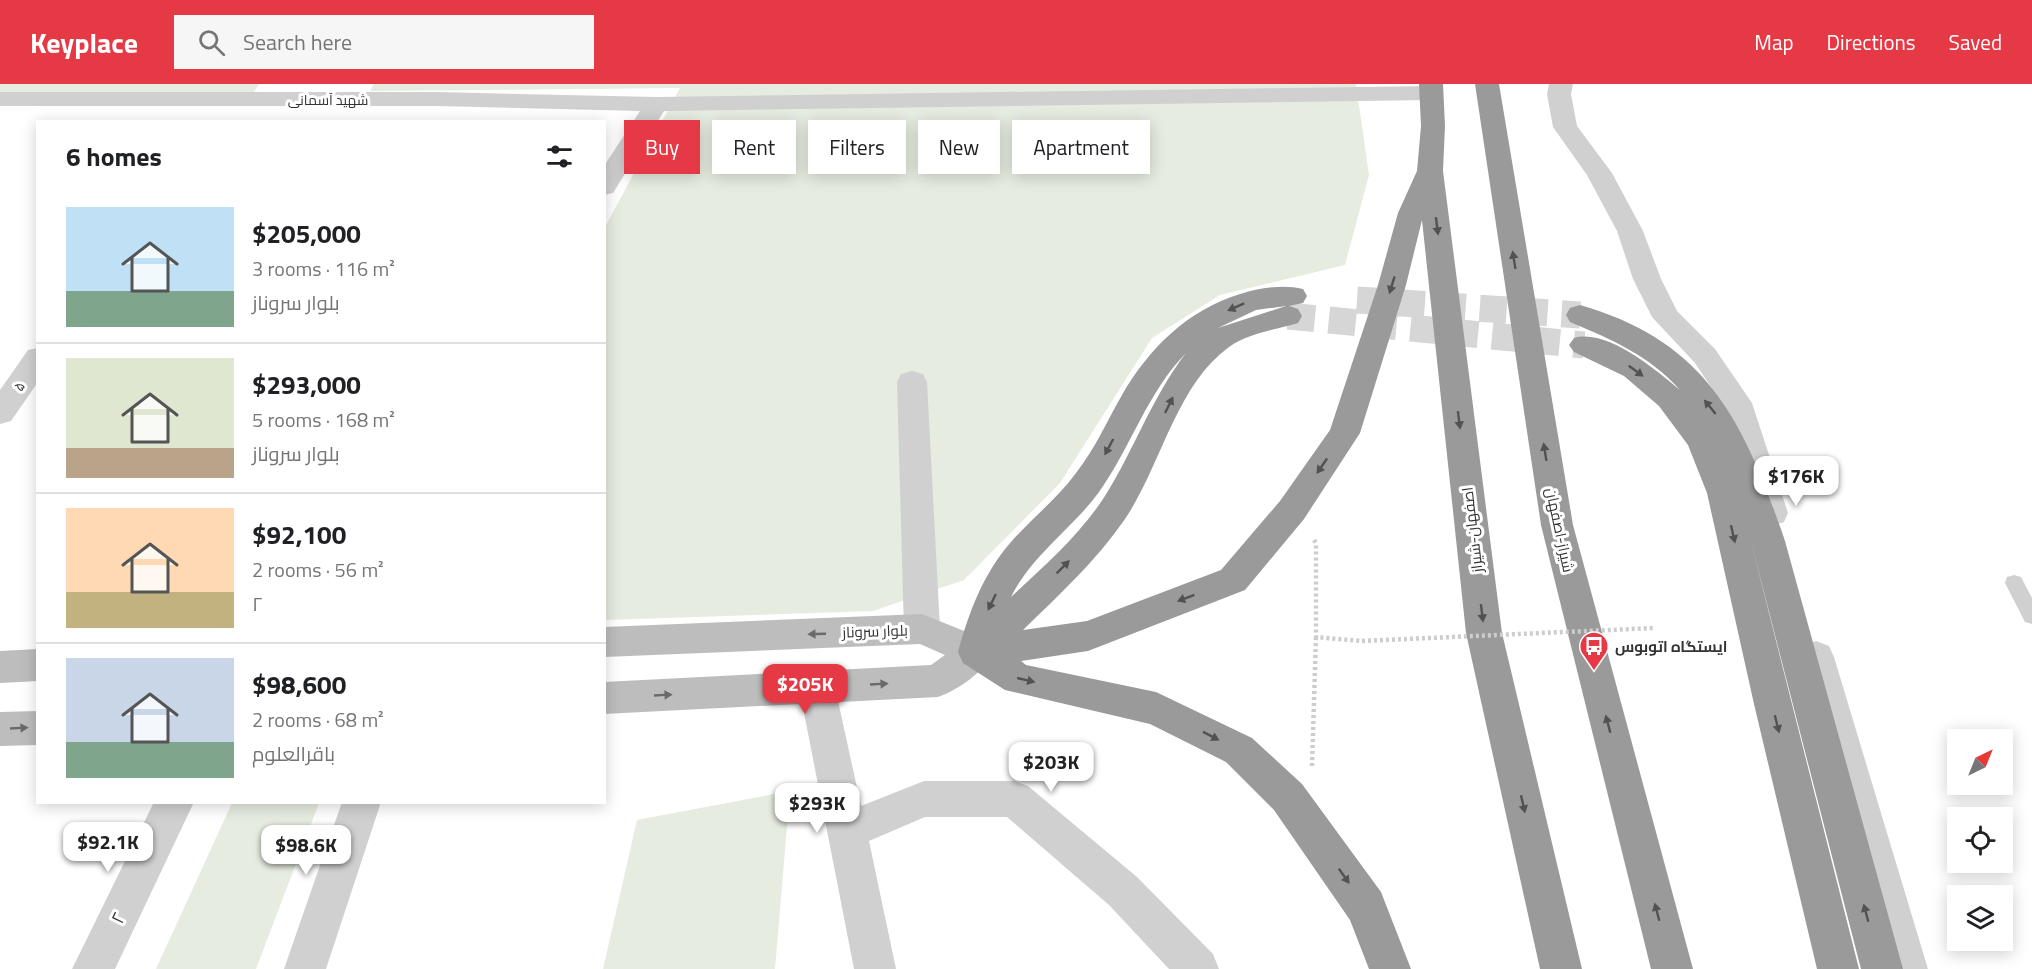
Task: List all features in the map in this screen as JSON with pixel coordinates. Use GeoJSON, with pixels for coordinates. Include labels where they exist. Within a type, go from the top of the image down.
{"type":"FeatureCollection","features":[{"type":"Feature","properties":{"kind":"highway","name":"شیراز-اصفهان"},"geometry":{"type":"LineString","coordinates":[[1487,84],[1557,525],[1672,969]]}},
{"type":"Feature","properties":{"kind":"highway","name":"اصفهان-شیراز"},"geometry":{"type":"LineString","coordinates":[[1431,88],[1430,171],[1484,633],[1561,969]]}},
{"type":"Feature","properties":{"kind":"highway"},"geometry":{"type":"LineString","coordinates":[[976,652],[1088,636],[1233,580],[1292,510],[1344,434],[1392,285],[1411,213],[1430,171]]}},
{"type":"Feature","properties":{"kind":"highway"},"geometry":{"type":"LineString","coordinates":[[976,652],[1101,527],[1132,480],[1177,388],[1196,362],[1218,340],[1291,306]]}},
{"type":"Feature","properties":{"kind":"highway"},"geometry":{"type":"LineString","coordinates":[[1838,969],[1772,704],[1723,493],[1702,440],[1670,398],[1634,368],[1603,352],[1582,330],[1629,335],[1660,354],[1691,383],[1716,413],[1731,442],[1768,541],[1797,660],[1882,969]]}},
{"type":"Feature","properties":{"kind":"highway"},"geometry":{"type":"LineString","coordinates":[[976,652],[1018,679],[1156,709],[1239,750],[1288,797],[1366,907],[1390,969]]}},
{"type":"Feature","properties":{"kind":"street"},"geometry":{"type":"LineString","coordinates":[[1561,84],[1559,94],[1564,127],[1599,173],[1630,231],[1647,279],[1666,317],[1705,356],[1737,403],[1811,640],[1907,969]]}},
{"type":"Feature","properties":{"kind":"street","name":"شهید آسمانی"},"geometry":{"type":"LineString","coordinates":[[0,99],[436,99],[656,104],[1431,88]]}},
{"type":"Feature","properties":{"kind":"street"},"geometry":{"type":"LineString","coordinates":[[201,120],[216,99]]}},
{"type":"Feature","properties":{"kind":"street"},"geometry":{"type":"LineString","coordinates":[[425,120],[436,99]]}},
{"type":"Feature","properties":{"kind":"street"},"geometry":{"type":"LineString","coordinates":[[606,184],[656,104]]}},
{"type":"Feature","properties":{"kind":"street","name":"۵"},"geometry":{"type":"LineString","coordinates":[[0,413],[36,361]]}},
{"type":"Feature","properties":{"kind":"street"},"geometry":{"type":"LineString","coordinates":[[912,382],[922,630]]}},
{"type":"Feature","properties":{"kind":"street","name":"بلوار سروناز"},"geometry":{"type":"LineString","coordinates":[[606,642],[922,630],[976,652]]}},
{"type":"Feature","properties":{"kind":"street"},"geometry":{"type":"LineString","coordinates":[[606,698],[938,681],[976,652]]}},
{"type":"Feature","properties":{"kind":"street"},"geometry":{"type":"LineString","coordinates":[[0,667],[36,665]]}},
{"type":"Feature","properties":{"kind":"street"},"geometry":{"type":"LineString","coordinates":[[817,687],[875,969]]}},
{"type":"Feature","properties":{"kind":"street"},"geometry":{"type":"LineString","coordinates":[[0,729],[36,728]]}},
{"type":"Feature","properties":{"kind":"street"},"geometry":{"type":"LineString","coordinates":[[846,831],[924,799],[1014,799],[1123,891],[1198,969]]}},
{"type":"Feature","properties":{"kind":"street","name":"۲"},"geometry":{"type":"LineString","coordinates":[[93,969],[174,804]]}},
{"type":"Feature","properties":{"kind":"street"},"geometry":{"type":"LineString","coordinates":[[305,969],[361,804]]}},
{"type":"Feature","properties":{"kind":"lane"},"geometry":{"type":"LineString","coordinates":[[2014,583],[2032,616]]}},
{"type":"Feature","properties":{"kind":"path"},"geometry":{"type":"LineString","coordinates":[[1288,797],[1313,765],[1316,637],[1316,543],[1292,510]]}},
{"type":"Feature","properties":{"kind":"path"},"geometry":{"type":"LineString","coordinates":[[1316,637],[1362,641],[1654,628]]}},
{"type":"Feature","properties":{"kind":"shaded area"},"geometry":{"type":"Polygon","coordinates":[[[0,84],[259,84],[254,92],[0,93],[0,84]]]}},
{"type":"Feature","properties":{"kind":"shaded area"},"geometry":{"type":"Polygon","coordinates":[[[374,84],[1356,84],[1369,175],[1345,265],[1220,295],[1152,338],[1060,483],[964,580],[873,611],[606,620],[606,225],[634,174],[700,174],[700,120],[663,120],[680,88],[370,91],[374,84]]]}},
{"type":"Feature","properties":{"kind":"shaded area"},"geometry":{"type":"Polygon","coordinates":[[[790,791],[775,969],[603,969],[637,820],[790,791]]]}},
{"type":"Feature","properties":{"kind":"shaded area"},"geometry":{"type":"Polygon","coordinates":[[[232,804],[319,804],[256,969],[156,969],[232,804]]]}},
{"type":"Feature","properties":{"kind":"tunnel"},"geometry":{"type":"LineString","coordinates":[[1357,300],[1580,315]]}},
{"type":"Feature","properties":{"kind":"tunnel"},"geometry":{"type":"LineString","coordinates":[[1288,316],[1584,345]]}},
{"type":"Feature","properties":{"kind":"place","name":"ایستگاه اتوبوس"},"geometry":{"type":"Point","coordinates":[1594,672]}}]}
